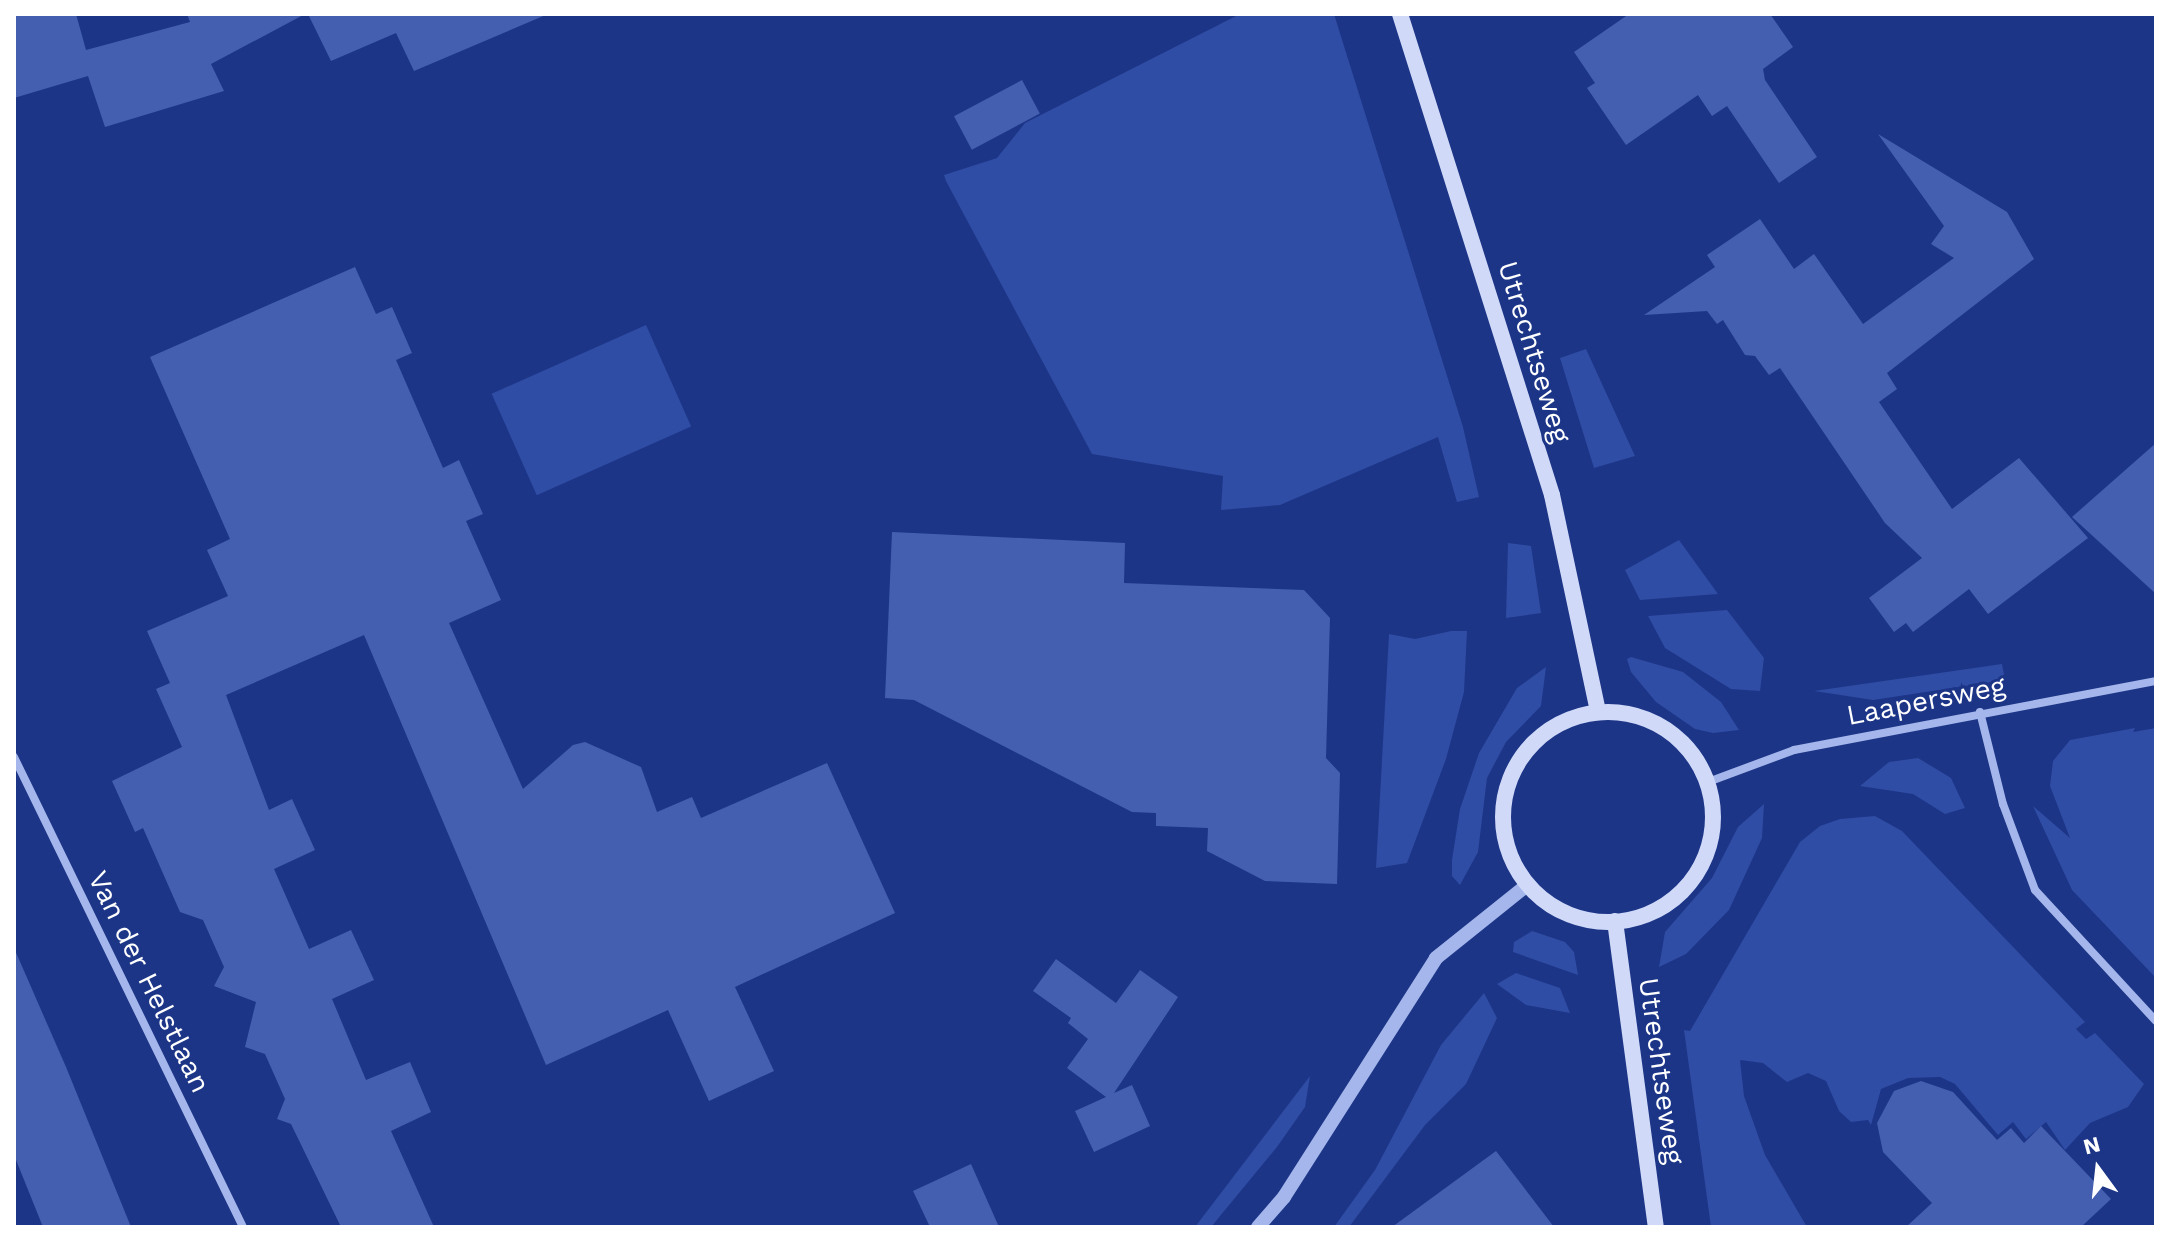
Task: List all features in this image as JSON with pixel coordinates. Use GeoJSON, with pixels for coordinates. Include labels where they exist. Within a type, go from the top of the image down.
{"type":"FeatureCollection","features":[{"type":"Feature","properties":{"kind":"main road","name":"Utrechtseweg"},"geometry":{"type":"LineString","coordinates":[[1400,14],[1552,495],[1598,712]]}},
{"type":"Feature","properties":{"kind":"main road"},"geometry":{"type":"LineString","coordinates":[[1598,712],[1644,718],[1664,728],[1695,757],[1708,782],[1712,839],[1700,869],[1679,895],[1654,911],[1615,921],[1570,915],[1526,886],[1504,830],[1511,777],[1522,757],[1552,728],[1598,712]]}},
{"type":"Feature","properties":{"kind":"main road","name":"Utrechtseweg"},"geometry":{"type":"LineString","coordinates":[[1615,921],[1656,1227]]}},
{"type":"Feature","properties":{"kind":"street","name":"Laapersweg"},"geometry":{"type":"LineString","coordinates":[[1708,782],[1794,750],[1980,712],[2156,681]]}},
{"type":"Feature","properties":{"kind":"street"},"geometry":{"type":"LineString","coordinates":[[1980,712],[2003,804],[2035,890],[2156,1021]]}},
{"type":"Feature","properties":{"kind":"street","name":"Van der Helstlaan"},"geometry":{"type":"LineString","coordinates":[[14,757],[243,1227]]}},
{"type":"Feature","properties":{"kind":"street"},"geometry":{"type":"LineString","coordinates":[[1258,1227],[1284,1197],[1436,958],[1526,886]]}},
{"type":"Feature","properties":{"kind":"shaded area"},"geometry":{"type":"Polygon","coordinates":[[[1240,14],[1334,14],[1463,427],[1479,497],[1457,502],[1438,437],[1280,505],[1221,510],[1223,476],[1092,454],[946,181],[944,175],[997,158],[1025,123],[1240,14]]]}},
{"type":"Feature","properties":{"kind":"shaded area"},"geometry":{"type":"Polygon","coordinates":[[[646,325],[691,426],[537,495],[492,394],[646,325]]]}},
{"type":"Feature","properties":{"kind":"shaded area"},"geometry":{"type":"Polygon","coordinates":[[[1586,349],[1635,456],[1594,468],[1560,358],[1586,349]]]}},
{"type":"Feature","properties":{"kind":"shaded area"},"geometry":{"type":"Polygon","coordinates":[[[1679,540],[1718,594],[1640,600],[1625,570],[1679,540]]]}},
{"type":"Feature","properties":{"kind":"shaded area"},"geometry":{"type":"Polygon","coordinates":[[[1508,543],[1531,546],[1541,613],[1506,618],[1508,543]]]}},
{"type":"Feature","properties":{"kind":"shaded area"},"geometry":{"type":"Polygon","coordinates":[[[1727,610],[1764,658],[1760,691],[1731,689],[1665,648],[1648,616],[1727,610]]]}},
{"type":"Feature","properties":{"kind":"shaded area"},"geometry":{"type":"Polygon","coordinates":[[[1451,631],[1467,631],[1464,692],[1446,759],[1407,863],[1376,868],[1389,634],[1415,639],[1451,631]]]}},
{"type":"Feature","properties":{"kind":"shaded area"},"geometry":{"type":"Polygon","coordinates":[[[1631,657],[1683,672],[1721,702],[1739,730],[1713,733],[1695,729],[1656,702],[1631,672],[1627,659],[1631,657]]]}},
{"type":"Feature","properties":{"kind":"shaded area"},"geometry":{"type":"Polygon","coordinates":[[[2002,664],[2005,680],[1873,700],[1814,691],[2002,664]]]}},
{"type":"Feature","properties":{"kind":"shaded area"},"geometry":{"type":"Polygon","coordinates":[[[1546,667],[1541,706],[1506,742],[1487,778],[1478,852],[1460,885],[1452,876],[1452,860],[1460,809],[1479,753],[1517,688],[1546,667]]]}},
{"type":"Feature","properties":{"kind":"shaded area"},"geometry":{"type":"Polygon","coordinates":[[[2135,728],[2133,732],[2156,728],[2156,978],[2072,890],[2033,806],[2070,838],[2050,786],[2053,761],[2070,740],[2135,728]]]}},
{"type":"Feature","properties":{"kind":"shaded area"},"geometry":{"type":"Polygon","coordinates":[[[1918,758],[1951,778],[1965,808],[1945,814],[1913,794],[1860,786],[1889,762],[1918,758]]]}},
{"type":"Feature","properties":{"kind":"shaded area"},"geometry":{"type":"Polygon","coordinates":[[[1764,804],[1762,838],[1729,910],[1686,954],[1659,967],[1665,932],[1712,878],[1738,827],[1764,804]]]}},
{"type":"Feature","properties":{"kind":"shaded area"},"geometry":{"type":"Polygon","coordinates":[[[1875,816],[1902,831],[2085,1022],[2076,1029],[2086,1039],[2095,1033],[2144,1084],[2128,1107],[2090,1123],[2065,1150],[2046,1122],[2026,1139],[2013,1122],[1998,1135],[1955,1084],[1940,1077],[1908,1078],[1881,1089],[1871,1125],[1868,1120],[1851,1122],[1839,1111],[1826,1081],[1808,1073],[1787,1082],[1763,1063],[1740,1060],[1744,1096],[1765,1155],[1807,1227],[1711,1227],[1684,1030],[1690,1031],[1800,842],[1820,826],[1840,819],[1875,816]]]}},
{"type":"Feature","properties":{"kind":"shaded area"},"geometry":{"type":"Polygon","coordinates":[[[1532,931],[1565,942],[1574,952],[1578,975],[1513,952],[1514,942],[1532,931]]]}},
{"type":"Feature","properties":{"kind":"shaded area"},"geometry":{"type":"Polygon","coordinates":[[[1516,973],[1560,988],[1570,1013],[1526,1005],[1497,984],[1516,973]]]}},
{"type":"Feature","properties":{"kind":"shaded area"},"geometry":{"type":"Polygon","coordinates":[[[1484,993],[1497,1018],[1466,1084],[1425,1125],[1349,1227],[1334,1227],[1375,1170],[1441,1045],[1484,993]]]}},
{"type":"Feature","properties":{"kind":"shaded area"},"geometry":{"type":"Polygon","coordinates":[[[1310,1076],[1305,1107],[1277,1147],[1211,1227],[1195,1227],[1310,1076]]]}},
{"type":"Feature","properties":{"kind":"building"},"geometry":{"type":"Polygon","coordinates":[[[14,14],[76,14],[86,50],[190,22],[187,14],[305,14],[211,64],[224,91],[105,127],[88,76],[14,98],[14,14]]]}},
{"type":"Feature","properties":{"kind":"building"},"geometry":{"type":"Polygon","coordinates":[[[308,14],[548,14],[414,71],[396,33],[331,61],[308,14]]]}},
{"type":"Feature","properties":{"kind":"building"},"geometry":{"type":"Polygon","coordinates":[[[1629,14],[1770,14],[1793,47],[1763,69],[1765,80],[1817,157],[1779,183],[1727,106],[1712,116],[1698,95],[1626,145],[1587,88],[1595,83],[1574,52],[1629,14]]]}},
{"type":"Feature","properties":{"kind":"building"},"geometry":{"type":"Polygon","coordinates":[[[1022,80],[1040,114],[972,150],[954,116],[1022,80]]]}},
{"type":"Feature","properties":{"kind":"building"},"geometry":{"type":"Polygon","coordinates":[[[1878,134],[2007,212],[2034,259],[1887,373],[1897,389],[1879,402],[1952,509],[2019,458],[2088,538],[1988,614],[1969,589],[1913,632],[1906,623],[1894,632],[1869,598],[1922,558],[1885,523],[1780,368],[1769,375],[1755,356],[1745,355],[1723,320],[1717,324],[1707,311],[1644,315],[1715,267],[1707,255],[1760,219],[1794,269],[1814,254],[1863,324],[1954,258],[1931,244],[1944,226],[1878,134]]]}},
{"type":"Feature","properties":{"kind":"building"},"geometry":{"type":"Polygon","coordinates":[[[355,267],[376,314],[392,307],[412,353],[396,360],[443,468],[459,460],[483,514],[466,521],[501,600],[449,623],[523,789],[573,745],[585,742],[641,767],[657,812],[692,797],[701,818],[827,763],[895,913],[735,987],[774,1071],[709,1101],[668,1010],[546,1065],[364,635],[226,695],[269,810],[292,799],[315,850],[274,869],[309,949],[351,930],[374,980],[332,999],[366,1080],[410,1062],[431,1112],[391,1131],[434,1227],[341,1227],[291,1124],[277,1119],[285,1099],[265,1054],[245,1047],[256,1002],[214,986],[224,967],[203,920],[180,912],[143,828],[135,832],[112,781],[182,747],[156,689],[170,683],[147,631],[228,596],[207,550],[230,539],[150,357],[355,267]]]}},
{"type":"Feature","properties":{"kind":"building"},"geometry":{"type":"Polygon","coordinates":[[[2156,443],[2156,594],[2072,517],[2156,443]]]}},
{"type":"Feature","properties":{"kind":"building"},"geometry":{"type":"Polygon","coordinates":[[[892,532],[1125,543],[1124,583],[1304,590],[1330,618],[1326,758],[1340,773],[1337,884],[1265,881],[1207,851],[1208,828],[1156,826],[1156,813],[1132,812],[914,700],[885,698],[892,532]]]}},
{"type":"Feature","properties":{"kind":"building"},"geometry":{"type":"Polygon","coordinates":[[[14,948],[131,1227],[43,1227],[14,1155],[14,948]]]}},
{"type":"Feature","properties":{"kind":"building"},"geometry":{"type":"Polygon","coordinates":[[[1056,959],[1116,1003],[1140,970],[1178,997],[1114,1093],[1132,1085],[1150,1126],[1094,1152],[1075,1111],[1106,1097],[1067,1068],[1088,1039],[1068,1023],[1071,1018],[1033,991],[1056,959]]]}},
{"type":"Feature","properties":{"kind":"building"},"geometry":{"type":"Polygon","coordinates":[[[1921,1081],[1953,1092],[1997,1140],[2011,1128],[2024,1143],[2041,1126],[2111,1199],[2081,1227],[1906,1227],[1932,1203],[1883,1152],[1877,1123],[1894,1091],[1921,1081]]]}},
{"type":"Feature","properties":{"kind":"building"},"geometry":{"type":"Polygon","coordinates":[[[1496,1151],[1554,1227],[1392,1227],[1496,1151]]]}},
{"type":"Feature","properties":{"kind":"building"},"geometry":{"type":"Polygon","coordinates":[[[971,1164],[999,1227],[930,1227],[913,1191],[971,1164]]]}}]}
